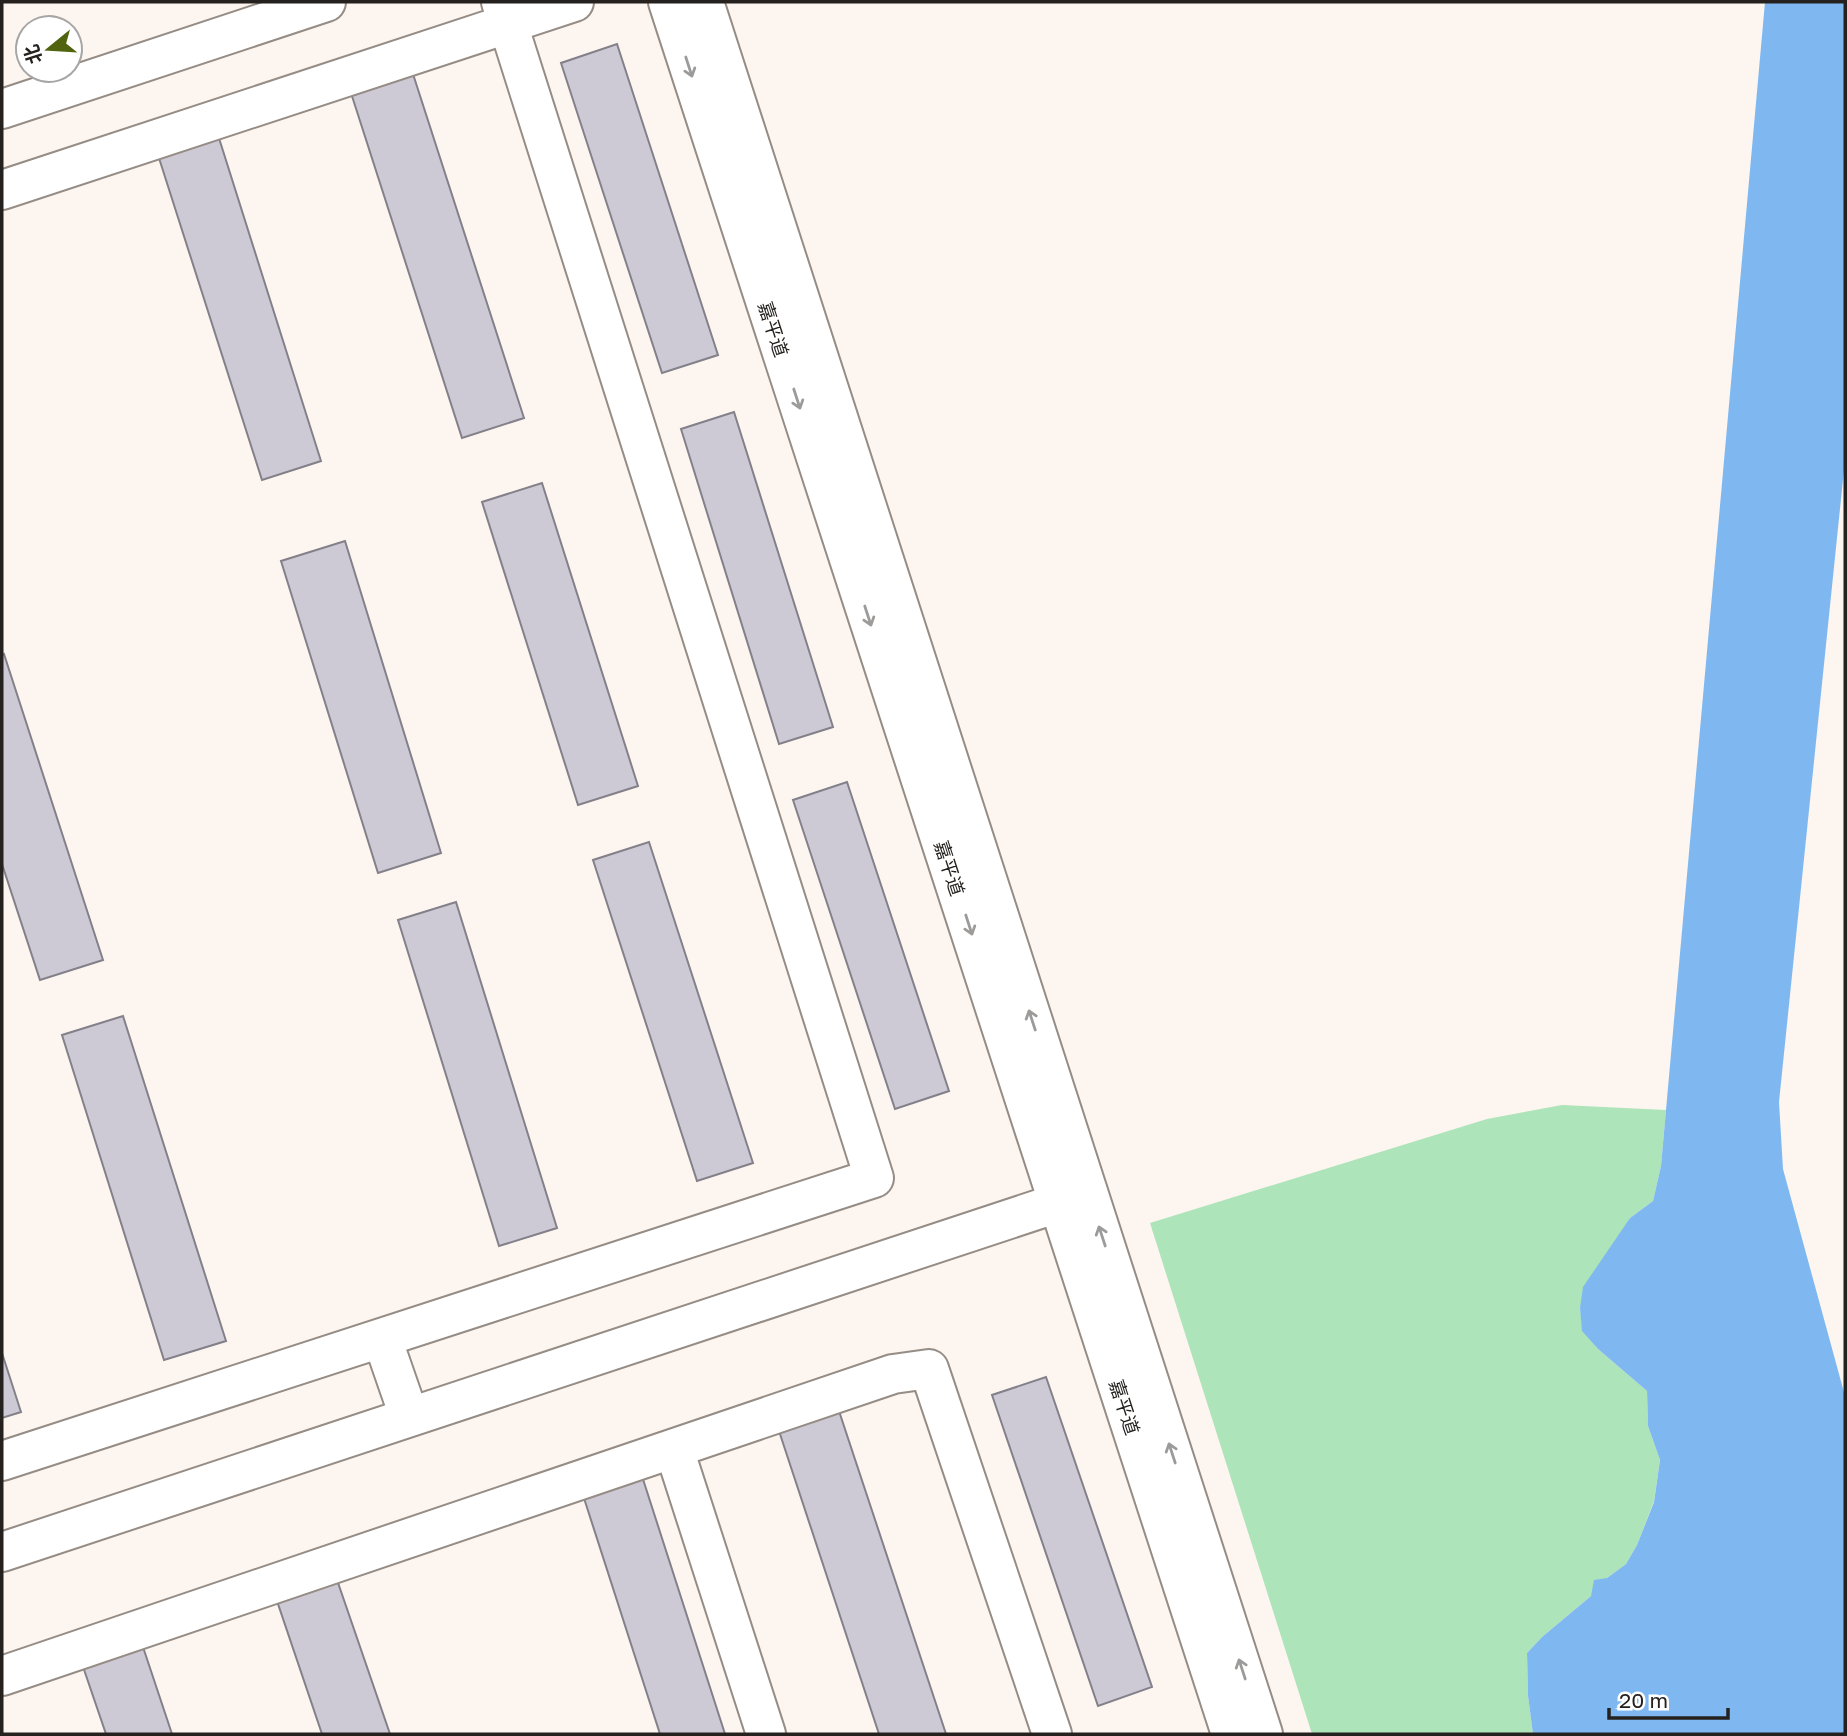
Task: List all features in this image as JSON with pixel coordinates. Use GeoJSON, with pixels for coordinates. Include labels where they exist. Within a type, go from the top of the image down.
{"type":"FeatureCollection","features":[{"type":"Feature","properties":{"kind":"street"},"geometry":{"type":"LineString","coordinates":[[2,109],[326,2]]}},
{"type":"Feature","properties":{"kind":"street"},"geometry":{"type":"LineString","coordinates":[[2,190],[504,12],[574,2]]}},
{"type":"Feature","properties":{"kind":"street","name":"嘉平道"},"geometry":{"type":"LineString","coordinates":[[668,2],[1074,1198],[1263,1734]]}},
{"type":"Feature","properties":{"kind":"street","name":"嘉平道"},"geometry":{"type":"LineString","coordinates":[[704,2],[1074,1198],[1231,1734]]}},
{"type":"Feature","properties":{"kind":"street"},"geometry":{"type":"LineString","coordinates":[[2,1461],[874,1178],[504,12]]}},
{"type":"Feature","properties":{"kind":"street"},"geometry":{"type":"LineString","coordinates":[[2,1552],[1074,1198]]}},
{"type":"Feature","properties":{"kind":"street"},"geometry":{"type":"LineString","coordinates":[[382,1338],[409,1416]]}},
{"type":"Feature","properties":{"kind":"street"},"geometry":{"type":"LineString","coordinates":[[2,1676],[893,1374],[929,1369],[1052,1734]]}},
{"type":"Feature","properties":{"kind":"street"},"geometry":{"type":"LineString","coordinates":[[674,1449],[766,1734]]}},
{"type":"Feature","properties":{"kind":"green space"},"geometry":{"type":"Polygon","coordinates":[[[1562,1105],[1666,1110],[1661,1166],[1653,1201],[1630,1218],[1580,1308],[1583,1331],[1598,1349],[1647,1391],[1648,1426],[1660,1460],[1654,1501],[1637,1545],[1626,1564],[1607,1578],[1591,1596],[1527,1653],[1528,1696],[1533,1734],[1312,1734],[1150,1223],[1487,1119],[1562,1105]]]}},
{"type":"Feature","properties":{"kind":"water"},"geometry":{"type":"Polygon","coordinates":[[[1765,2],[1845,2],[1845,460],[1779,1102],[1783,1169],[1845,1396],[1845,1734],[1533,1734],[1528,1696],[1527,1653],[1591,1596],[1594,1580],[1607,1578],[1626,1564],[1637,1545],[1654,1502],[1660,1460],[1648,1426],[1647,1391],[1598,1349],[1582,1331],[1580,1308],[1583,1287],[1630,1218],[1653,1201],[1661,1166],[1765,2]]]}},
{"type":"Feature","properties":{"kind":"building"},"geometry":{"type":"Polygon","coordinates":[[[617,44],[718,355],[662,373],[561,63],[617,44]]]}},
{"type":"Feature","properties":{"kind":"building"},"geometry":{"type":"Polygon","coordinates":[[[413,74],[524,418],[462,438],[351,93],[413,74]]]}},
{"type":"Feature","properties":{"kind":"building"},"geometry":{"type":"Polygon","coordinates":[[[218,135],[321,461],[262,480],[158,155],[218,135]]]}},
{"type":"Feature","properties":{"kind":"building"},"geometry":{"type":"Polygon","coordinates":[[[734,412],[833,727],[779,744],[681,429],[734,412]]]}},
{"type":"Feature","properties":{"kind":"building"},"geometry":{"type":"Polygon","coordinates":[[[542,483],[638,786],[578,805],[482,502],[542,483]]]}},
{"type":"Feature","properties":{"kind":"building"},"geometry":{"type":"Polygon","coordinates":[[[345,541],[441,853],[378,873],[281,561],[345,541]]]}},
{"type":"Feature","properties":{"kind":"building"},"geometry":{"type":"Polygon","coordinates":[[[4,654],[103,960],[40,980],[2,864],[4,654]]]}},
{"type":"Feature","properties":{"kind":"building"},"geometry":{"type":"Polygon","coordinates":[[[847,782],[949,1091],[895,1109],[793,800],[847,782]]]}},
{"type":"Feature","properties":{"kind":"building"},"geometry":{"type":"Polygon","coordinates":[[[649,842],[753,1163],[697,1181],[593,860],[649,842]]]}},
{"type":"Feature","properties":{"kind":"building"},"geometry":{"type":"Polygon","coordinates":[[[456,902],[557,1228],[499,1246],[398,920],[456,902]]]}},
{"type":"Feature","properties":{"kind":"building"},"geometry":{"type":"Polygon","coordinates":[[[123,1016],[226,1341],[164,1360],[62,1035],[123,1016]]]}},
{"type":"Feature","properties":{"kind":"building"},"geometry":{"type":"Polygon","coordinates":[[[2,1353],[21,1412],[2,1418],[2,1353]]]}},
{"type":"Feature","properties":{"kind":"building"},"geometry":{"type":"Polygon","coordinates":[[[1046,1377],[1152,1687],[1098,1706],[992,1395],[1046,1377]]]}},
{"type":"Feature","properties":{"kind":"building"},"geometry":{"type":"Polygon","coordinates":[[[838,1408],[946,1734],[879,1734],[778,1428],[838,1408]]]}},
{"type":"Feature","properties":{"kind":"building"},"geometry":{"type":"Polygon","coordinates":[[[641,1473],[725,1734],[660,1734],[582,1492],[641,1473]]]}},
{"type":"Feature","properties":{"kind":"building"},"geometry":{"type":"Polygon","coordinates":[[[335,1574],[390,1734],[322,1734],[275,1595],[335,1574]]]}},
{"type":"Feature","properties":{"kind":"building"},"geometry":{"type":"Polygon","coordinates":[[[139,1635],[172,1734],[106,1734],[79,1655],[139,1635]]]}}]}
